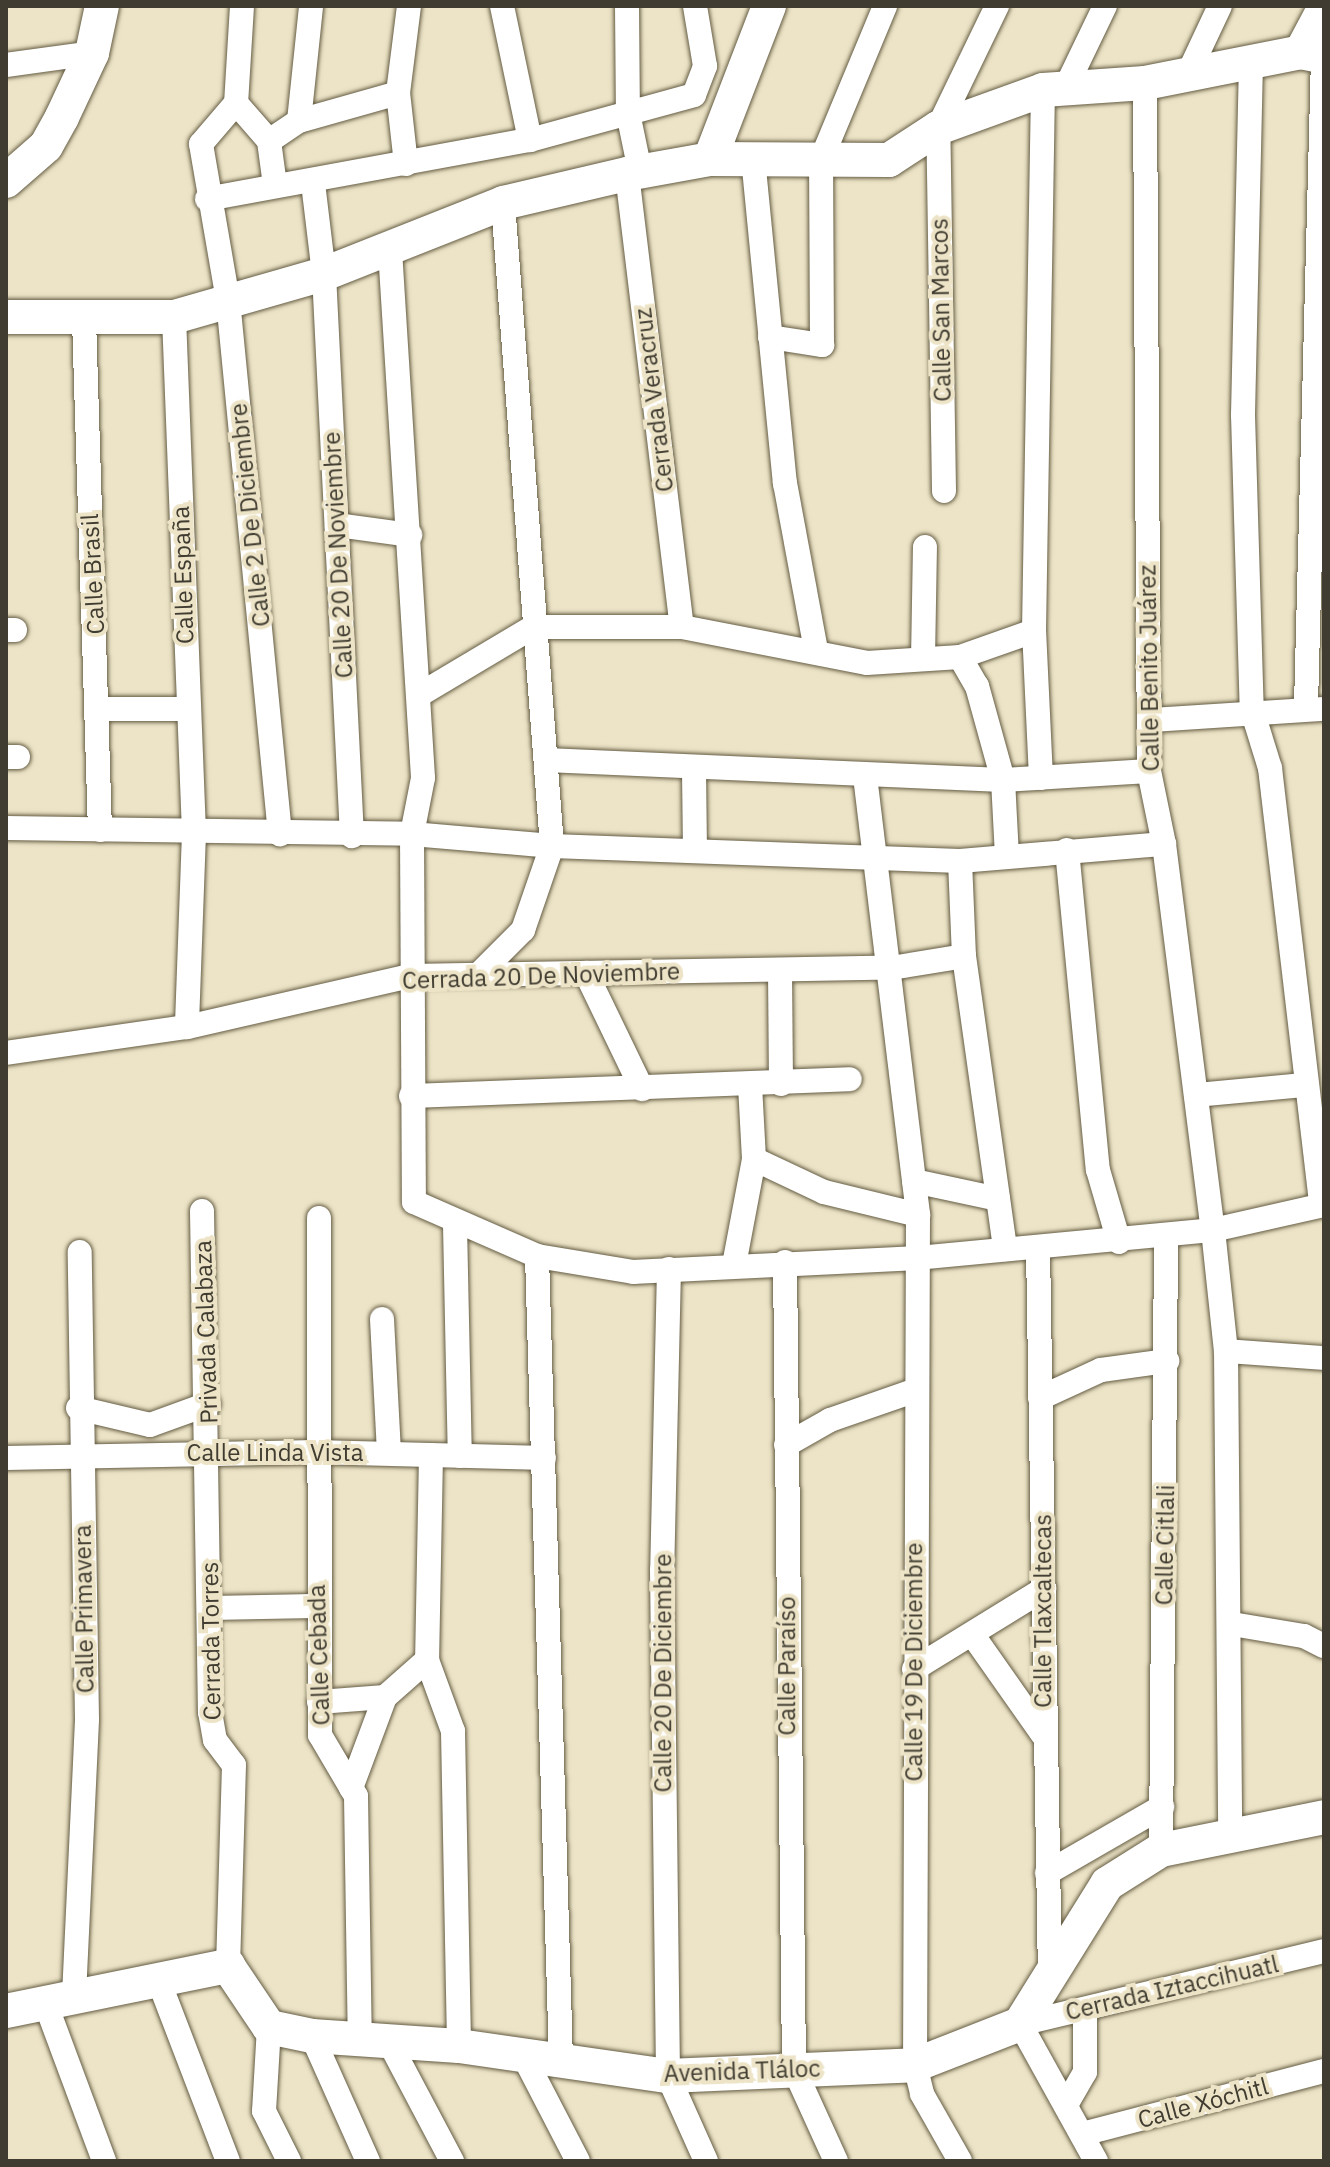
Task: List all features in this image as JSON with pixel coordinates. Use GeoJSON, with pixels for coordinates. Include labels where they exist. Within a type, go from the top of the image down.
{"type":"FeatureCollection","features":[{"type":"Feature","properties":{"kind":"main road"},"geometry":{"type":"LineString","coordinates":[[6,181],[46,146],[92,53],[102,6]]}},
{"type":"Feature","properties":{"kind":"main road"},"geometry":{"type":"LineString","coordinates":[[710,159],[769,6]]}},
{"type":"Feature","properties":{"kind":"main road"},"geometry":{"type":"LineString","coordinates":[[6,317],[174,317],[324,274],[503,203],[710,159],[889,160],[938,128],[1054,90],[1145,83],[1251,62],[1316,55],[1324,9]]}},
{"type":"Feature","properties":{"kind":"main road"},"geometry":{"type":"LineString","coordinates":[[1020,2024],[1107,1884],[1161,1850],[1230,1839],[1324,1817]]}},
{"type":"Feature","properties":{"kind":"main road"},"geometry":{"type":"LineString","coordinates":[[6,2011],[228,1966],[269,2027]]}},
{"type":"Feature","properties":{"kind":"main road","name":"Avenida Tláloc"},"geometry":{"type":"LineString","coordinates":[[269,2027],[312,2036],[459,2046],[668,2076],[915,2065],[1020,2024]]}},
{"type":"Feature","properties":{"kind":"street"},"geometry":{"type":"LineString","coordinates":[[242,6],[236,103],[269,141],[275,185]]}},
{"type":"Feature","properties":{"kind":"street"},"geometry":{"type":"LineString","coordinates":[[299,121],[311,6]]}},
{"type":"Feature","properties":{"kind":"street"},"geometry":{"type":"LineString","coordinates":[[406,164],[398,93],[409,6]]}},
{"type":"Feature","properties":{"kind":"street"},"geometry":{"type":"LineString","coordinates":[[502,6],[530,140]]}},
{"type":"Feature","properties":{"kind":"street","name":"Cerrada Veracruz"},"geometry":{"type":"LineString","coordinates":[[626,6],[628,113],[682,627]]}},
{"type":"Feature","properties":{"kind":"street"},"geometry":{"type":"LineString","coordinates":[[207,199],[275,185],[313,183],[530,140],[694,95],[705,66],[695,6]]}},
{"type":"Feature","properties":{"kind":"street"},"geometry":{"type":"LineString","coordinates":[[770,337],[822,345],[821,160],[885,6]]}},
{"type":"Feature","properties":{"kind":"street"},"geometry":{"type":"LineString","coordinates":[[938,128],[997,6]]}},
{"type":"Feature","properties":{"kind":"street"},"geometry":{"type":"LineString","coordinates":[[1041,778],[1034,631],[1054,90],[1105,6]]}},
{"type":"Feature","properties":{"kind":"street"},"geometry":{"type":"LineString","coordinates":[[1187,76],[1220,6]]}},
{"type":"Feature","properties":{"kind":"street"},"geometry":{"type":"LineString","coordinates":[[6,65],[92,53]]}},
{"type":"Feature","properties":{"kind":"street"},"geometry":{"type":"LineString","coordinates":[[1152,720],[1315,707],[1316,55]]}},
{"type":"Feature","properties":{"kind":"street"},"geometry":{"type":"LineString","coordinates":[[390,250],[423,778],[412,834],[410,976],[414,1202],[455,1225],[537,1256],[634,1272],[785,1262],[917,1258],[1166,1239],[1213,1230],[1322,1205],[1303,1085],[1270,768],[1252,710],[1243,415],[1251,62]]}},
{"type":"Feature","properties":{"kind":"street","name":"Calle Benito Juárez"},"geometry":{"type":"LineString","coordinates":[[1145,83],[1143,397],[1152,720],[1149,771],[1164,844],[1226,1351],[1232,1624],[1230,1839]]}},
{"type":"Feature","properties":{"kind":"street"},"geometry":{"type":"LineString","coordinates":[[269,141],[299,121],[398,93]]}},
{"type":"Feature","properties":{"kind":"street","name":"Calle 2 De Diciembre"},"geometry":{"type":"LineString","coordinates":[[236,103],[201,144],[207,199],[228,300],[280,834]]}},
{"type":"Feature","properties":{"kind":"street","name":"Calle San Marcos"},"geometry":{"type":"LineString","coordinates":[[938,128],[944,491]]}},
{"type":"Feature","properties":{"kind":"street"},"geometry":{"type":"LineString","coordinates":[[753,158],[785,483],[816,651]]}},
{"type":"Feature","properties":{"kind":"street","name":"Calle 20 De Noviembre"},"geometry":{"type":"LineString","coordinates":[[313,183],[324,274],[352,836]]}},
{"type":"Feature","properties":{"kind":"street"},"geometry":{"type":"LineString","coordinates":[[478,975],[523,930],[552,846],[503,203]]}},
{"type":"Feature","properties":{"kind":"street","name":"Calle España"},"geometry":{"type":"LineString","coordinates":[[174,317],[194,833],[187,1027]]}},
{"type":"Feature","properties":{"kind":"street","name":"Calle Brasil"},"geometry":{"type":"LineString","coordinates":[[84,319],[100,709],[100,830]]}},
{"type":"Feature","properties":{"kind":"street"},"geometry":{"type":"LineString","coordinates":[[337,525],[410,535]]}},
{"type":"Feature","properties":{"kind":"street"},"geometry":{"type":"LineString","coordinates":[[923,659],[925,547]]}},
{"type":"Feature","properties":{"kind":"street"},"geometry":{"type":"LineString","coordinates":[[419,695],[533,627],[682,627],[867,663],[960,657],[1034,631]]}},
{"type":"Feature","properties":{"kind":"street"},"geometry":{"type":"LineString","coordinates":[[960,657],[977,686],[1003,780],[1007,856]]}},
{"type":"Feature","properties":{"kind":"street"},"geometry":{"type":"LineString","coordinates":[[100,709],[188,709]]}},
{"type":"Feature","properties":{"kind":"street"},"geometry":{"type":"LineString","coordinates":[[546,760],[694,770],[1003,780],[1149,771]]}},
{"type":"Feature","properties":{"kind":"street"},"geometry":{"type":"LineString","coordinates":[[694,770],[695,850]]}},
{"type":"Feature","properties":{"kind":"street","name":"Calle 19 De Diciembre"},"geometry":{"type":"LineString","coordinates":[[865,776],[879,858],[918,1215],[915,2065],[922,2094],[960,2161]]}},
{"type":"Feature","properties":{"kind":"street"},"geometry":{"type":"LineString","coordinates":[[6,828],[352,836],[412,834],[552,846],[960,861],[1164,844]]}},
{"type":"Feature","properties":{"kind":"street"},"geometry":{"type":"LineString","coordinates":[[1067,850],[1098,1170],[1119,1242]]}},
{"type":"Feature","properties":{"kind":"street"},"geometry":{"type":"LineString","coordinates":[[960,861],[964,956],[1005,1249]]}},
{"type":"Feature","properties":{"kind":"street","name":"Cerrada 20 De Noviembre"},"geometry":{"type":"LineString","coordinates":[[6,1053],[187,1027],[410,976],[891,968],[964,956]]}},
{"type":"Feature","properties":{"kind":"street"},"geometry":{"type":"LineString","coordinates":[[780,970],[781,1084]]}},
{"type":"Feature","properties":{"kind":"street"},"geometry":{"type":"LineString","coordinates":[[586,973],[642,1089]]}},
{"type":"Feature","properties":{"kind":"street"},"geometry":{"type":"LineString","coordinates":[[411,1096],[750,1086],[850,1079]]}},
{"type":"Feature","properties":{"kind":"street"},"geometry":{"type":"LineString","coordinates":[[1196,1095],[1303,1085]]}},
{"type":"Feature","properties":{"kind":"street"},"geometry":{"type":"LineString","coordinates":[[734,1265],[754,1159],[750,1086]]}},
{"type":"Feature","properties":{"kind":"street"},"geometry":{"type":"LineString","coordinates":[[754,1159],[824,1192],[918,1215]]}},
{"type":"Feature","properties":{"kind":"street"},"geometry":{"type":"LineString","coordinates":[[914,1181],[998,1199]]}},
{"type":"Feature","properties":{"kind":"street","name":"Privada Calabaza"},"geometry":{"type":"LineString","coordinates":[[202,1211],[209,1454]]}},
{"type":"Feature","properties":{"kind":"street","name":"Calle Cebada"},"geometry":{"type":"LineString","coordinates":[[319,1218],[315,1606],[320,1735],[351,1788],[375,2041]]}},
{"type":"Feature","properties":{"kind":"street"},"geometry":{"type":"LineString","coordinates":[[455,1225],[460,1456]]}},
{"type":"Feature","properties":{"kind":"street","name":"Calle Citlali"},"geometry":{"type":"LineString","coordinates":[[1161,1850],[1166,1239]]}},
{"type":"Feature","properties":{"kind":"street","name":"Calle Tlaxcaltecas"},"geometry":{"type":"LineString","coordinates":[[1038,1247],[1044,1589],[1043,1735],[1050,1976]]}},
{"type":"Feature","properties":{"kind":"street","name":"Calle Primavera"},"geometry":{"type":"LineString","coordinates":[[59,1999],[85,1763],[78,1408],[80,1252]]}},
{"type":"Feature","properties":{"kind":"street"},"geometry":{"type":"LineString","coordinates":[[537,1256],[561,2061]]}},
{"type":"Feature","properties":{"kind":"street","name":"Calle Paraíso"},"geometry":{"type":"LineString","coordinates":[[785,1262],[794,2069]]}},
{"type":"Feature","properties":{"kind":"street","name":"Calle 20 De Diciembre"},"geometry":{"type":"LineString","coordinates":[[668,2076],[662,1570],[669,1269]]}},
{"type":"Feature","properties":{"kind":"street"},"geometry":{"type":"LineString","coordinates":[[382,1319],[389,1453]]}},
{"type":"Feature","properties":{"kind":"street"},"geometry":{"type":"LineString","coordinates":[[1226,1351],[1324,1358]]}},
{"type":"Feature","properties":{"kind":"street"},"geometry":{"type":"LineString","coordinates":[[1040,1398],[1101,1370],[1167,1361]]}},
{"type":"Feature","properties":{"kind":"street"},"geometry":{"type":"LineString","coordinates":[[786,1445],[830,1420],[916,1390]]}},
{"type":"Feature","properties":{"kind":"street"},"geometry":{"type":"LineString","coordinates":[[78,1408],[150,1425],[208,1404]]}},
{"type":"Feature","properties":{"kind":"street","name":"Calle Linda Vista"},"geometry":{"type":"LineString","coordinates":[[6,1458],[317,1452],[544,1458]]}},
{"type":"Feature","properties":{"kind":"street","name":"Cerrada Torres"},"geometry":{"type":"LineString","coordinates":[[209,1454],[210,1712],[215,1740],[234,1765],[228,1966]]}},
{"type":"Feature","properties":{"kind":"street"},"geometry":{"type":"LineString","coordinates":[[431,1455],[427,1660],[453,1731],[459,2046]]}},
{"type":"Feature","properties":{"kind":"street"},"geometry":{"type":"LineString","coordinates":[[914,1669],[1044,1589]]}},
{"type":"Feature","properties":{"kind":"street"},"geometry":{"type":"LineString","coordinates":[[210,1608],[315,1606]]}},
{"type":"Feature","properties":{"kind":"street"},"geometry":{"type":"LineString","coordinates":[[1232,1624],[1304,1636],[1324,1646]]}},
{"type":"Feature","properties":{"kind":"street"},"geometry":{"type":"LineString","coordinates":[[972,1634],[1043,1735]]}},
{"type":"Feature","properties":{"kind":"street"},"geometry":{"type":"LineString","coordinates":[[351,1788],[385,1697],[427,1660]]}},
{"type":"Feature","properties":{"kind":"street"},"geometry":{"type":"LineString","coordinates":[[319,1702],[385,1697]]}},
{"type":"Feature","properties":{"kind":"street"},"geometry":{"type":"LineString","coordinates":[[1047,1873],[1162,1807]]}},
{"type":"Feature","properties":{"kind":"street","name":"Cerrada Iztaccihuatl"},"geometry":{"type":"LineString","coordinates":[[1020,2024],[1324,1951]]}},
{"type":"Feature","properties":{"kind":"street"},"geometry":{"type":"LineString","coordinates":[[158,1979],[228,2161]]}},
{"type":"Feature","properties":{"kind":"street"},"geometry":{"type":"LineString","coordinates":[[59,1999],[104,2161]]}},
{"type":"Feature","properties":{"kind":"street"},"geometry":{"type":"LineString","coordinates":[[1066,2105],[1085,2072],[1085,2009]]}},
{"type":"Feature","properties":{"kind":"street"},"geometry":{"type":"LineString","coordinates":[[1020,2024],[1096,2161]]}},
{"type":"Feature","properties":{"kind":"street"},"geometry":{"type":"LineString","coordinates":[[269,2027],[264,2111],[289,2161]]}},
{"type":"Feature","properties":{"kind":"street"},"geometry":{"type":"LineString","coordinates":[[312,2036],[368,2161]]}},
{"type":"Feature","properties":{"kind":"street"},"geometry":{"type":"LineString","coordinates":[[375,2041],[452,2161]]}},
{"type":"Feature","properties":{"kind":"street"},"geometry":{"type":"LineString","coordinates":[[524,2057],[578,2161]]}},
{"type":"Feature","properties":{"kind":"street"},"geometry":{"type":"LineString","coordinates":[[794,2069],[836,2161]]}},
{"type":"Feature","properties":{"kind":"street","name":"Calle Xóchitl"},"geometry":{"type":"LineString","coordinates":[[1082,2134],[1324,2071]]}},
{"type":"Feature","properties":{"kind":"street"},"geometry":{"type":"LineString","coordinates":[[668,2076],[706,2161]]}}]}
